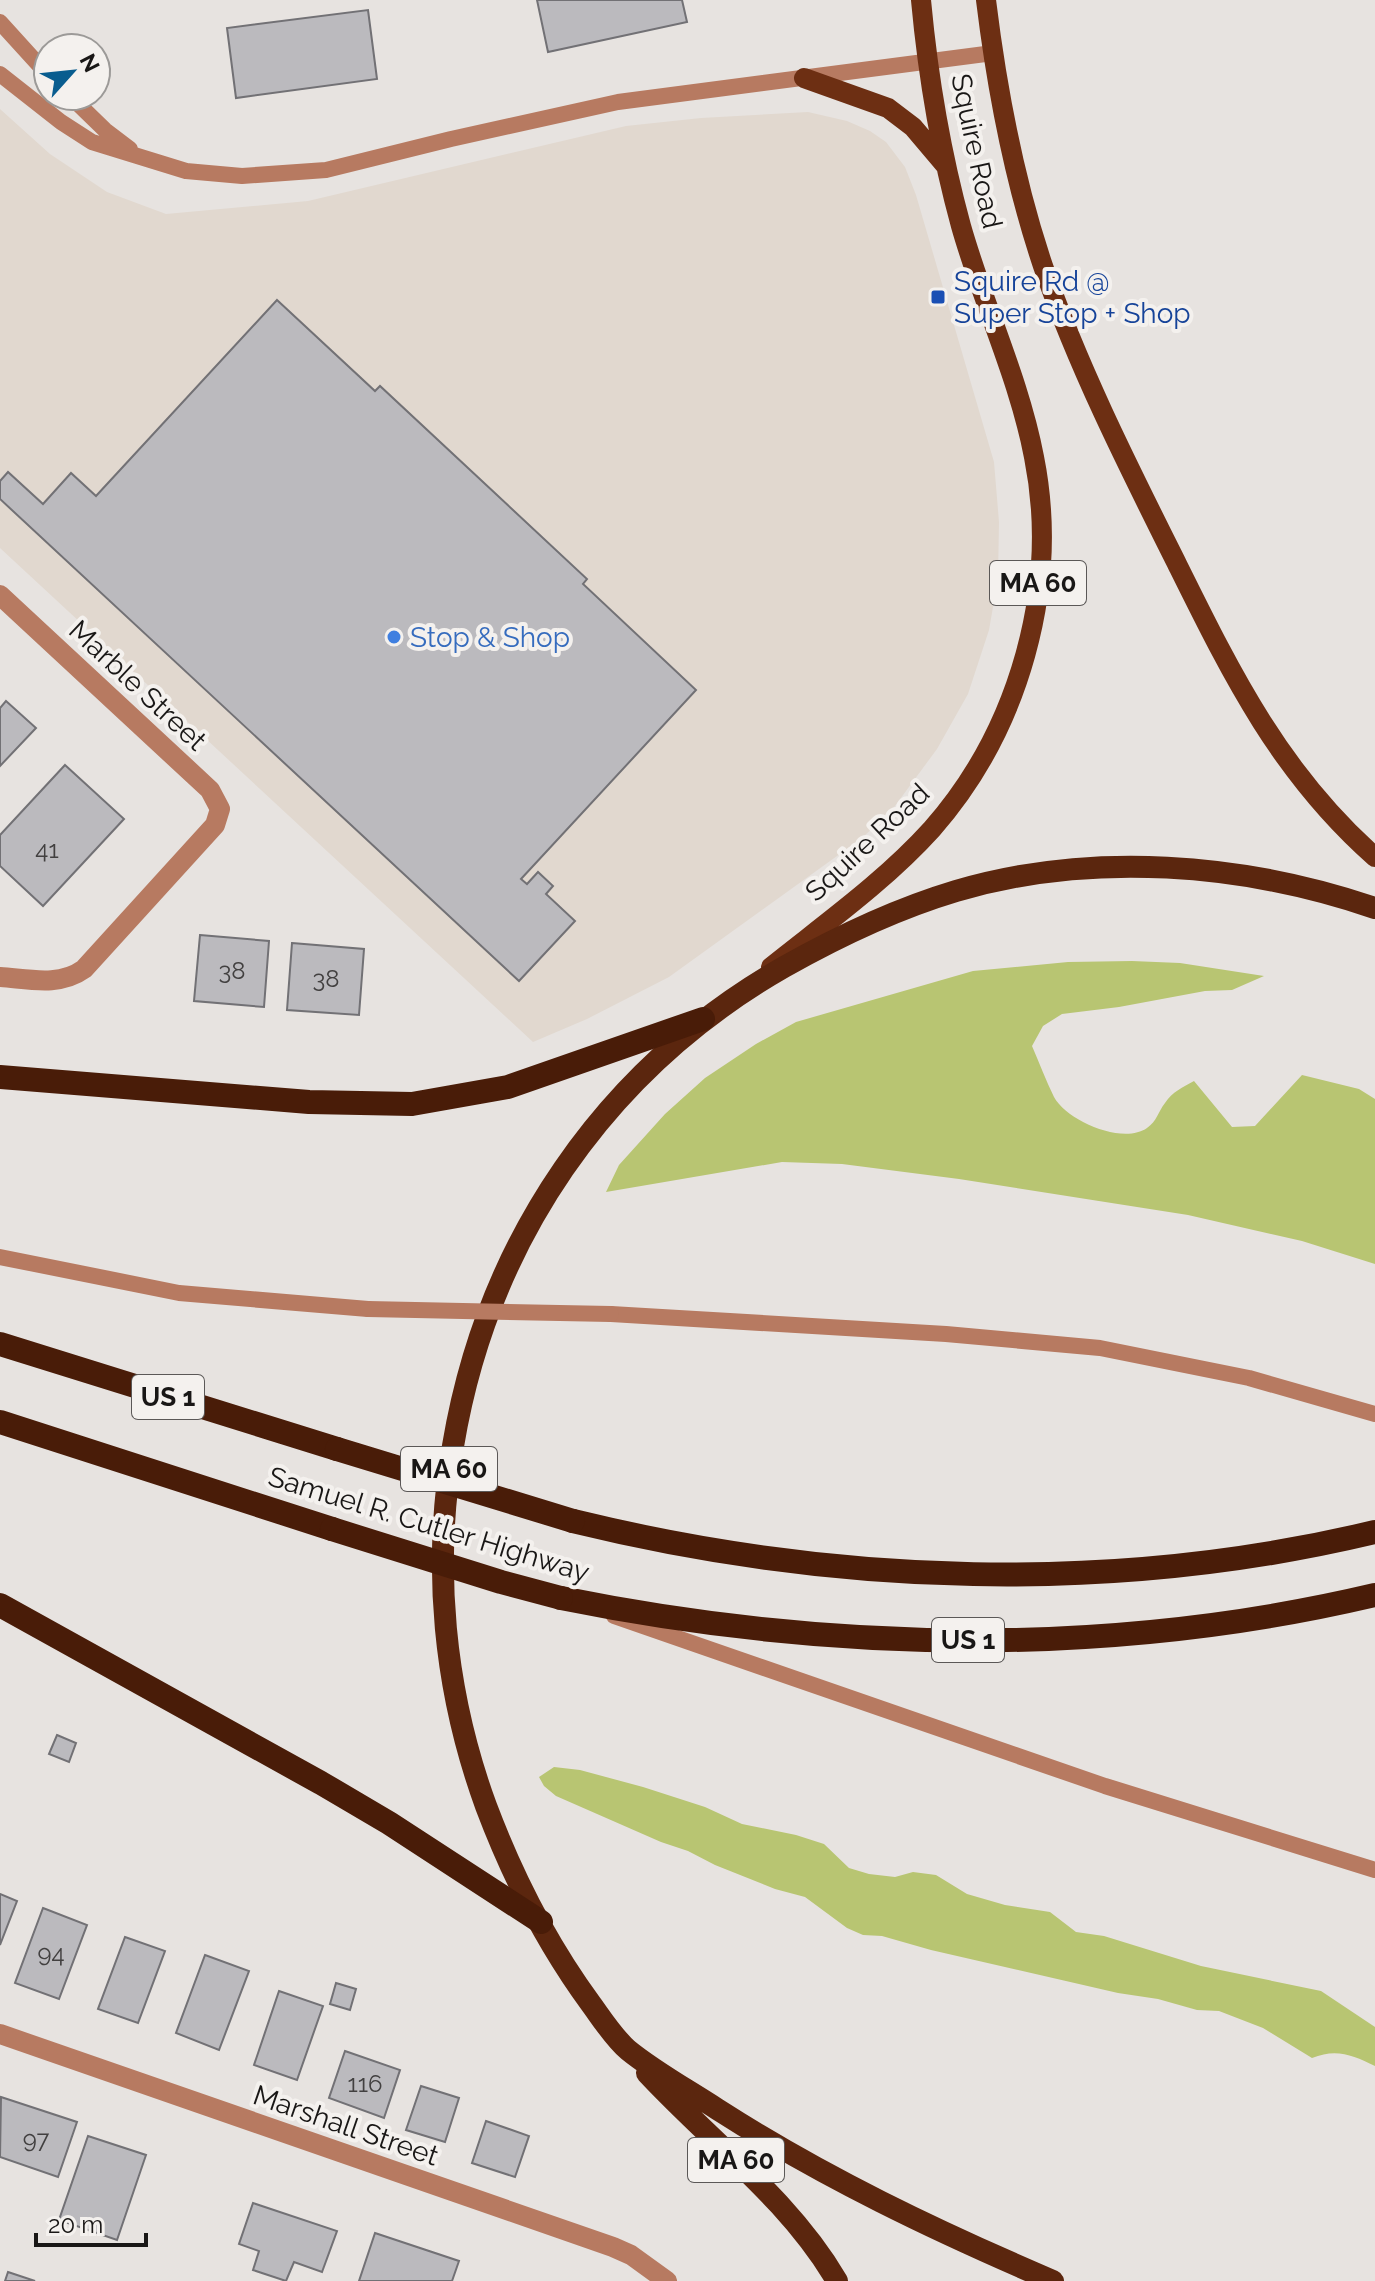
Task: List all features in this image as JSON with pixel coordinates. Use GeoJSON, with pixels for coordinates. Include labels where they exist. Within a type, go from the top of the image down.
{"type":"FeatureCollection","features":[{"type":"Feature","properties":{"kind":"highway"},"geometry":{"type":"LineString","coordinates":[[731,1000],[808,953],[858,928],[945,894],[1026,876],[1103,869],[1180,868],[1296,884],[1375,908]]}},
{"type":"Feature","properties":{"kind":"highway","name":"MA 60"},"geometry":{"type":"LineString","coordinates":[[731,1000],[703,1019],[652,1064],[608,1110],[547,1193],[513,1255],[491,1304],[473,1357],[455,1431],[442,1541],[444,1614],[451,1669],[466,1742],[482,1794],[503,1848],[579,1988],[625,2048],[681,2109],[772,2196],[815,2248],[837,2281]]}},
{"type":"Feature","properties":{"kind":"highway"},"geometry":{"type":"LineString","coordinates":[[0,1077],[321,1103],[412,1104],[508,1087],[703,1019]]}},
{"type":"Feature","properties":{"kind":"highway","name":"Samuel R. Cutler Highway"},"geometry":{"type":"LineString","coordinates":[[0,1344],[573,1521],[708,1550],[774,1560],[841,1568],[974,1575],[1108,1571],[1177,1565],[1364,1534]]}},
{"type":"Feature","properties":{"kind":"highway","name":"Samuel R. Cutler Highway"},"geometry":{"type":"LineString","coordinates":[[0,1422],[501,1582],[561,1598],[661,1617],[784,1633],[984,1640],[1053,1638],[1188,1627],[1375,1595]]}},
{"type":"Feature","properties":{"kind":"highway"},"geometry":{"type":"LineString","coordinates":[[0,1605],[321,1783],[389,1823],[541,1922]]}},
{"type":"Feature","properties":{"kind":"highway"},"geometry":{"type":"LineString","coordinates":[[625,2048],[759,2136],[839,2181],[976,2248],[1053,2281]]}},
{"type":"Feature","properties":{"kind":"main road","name":"Squire Road"},"geometry":{"type":"LineString","coordinates":[[731,1000],[892,868],[939,820],[992,745],[1013,695],[1027,644],[1038,585],[1040,553],[1039,489],[1034,457],[1020,402],[978,282],[947,168],[928,63],[921,0]]}},
{"type":"Feature","properties":{"kind":"main road","name":"Squire Road"},"geometry":{"type":"LineString","coordinates":[[986,0],[1011,152],[1042,263],[1093,394],[1207,624],[1265,729],[1295,774],[1375,857]]}},
{"type":"Feature","properties":{"kind":"main road"},"geometry":{"type":"LineString","coordinates":[[804,78],[888,108],[913,127],[947,168]]}},
{"type":"Feature","properties":{"kind":"street","name":"Marble Street"},"geometry":{"type":"LineString","coordinates":[[0,595],[210,790],[220,809],[215,825],[78,974],[54,981],[0,977]]}},
{"type":"Feature","properties":{"kind":"street","name":"Marshall Street"},"geometry":{"type":"LineString","coordinates":[[0,2034],[613,2247],[631,2255],[667,2281]]}},
{"type":"Feature","properties":{"kind":"lane"},"geometry":{"type":"LineString","coordinates":[[0,22],[32,57]]}},
{"type":"Feature","properties":{"kind":"lane"},"geometry":{"type":"LineString","coordinates":[[0,74],[92,142],[206,175],[242,176],[326,170],[575,110],[705,89],[993,53]]}},
{"type":"Feature","properties":{"kind":"lane"},"geometry":{"type":"LineString","coordinates":[[86,112],[138,155]]}},
{"type":"Feature","properties":{"kind":"lane"},"geometry":{"type":"LineString","coordinates":[[0,1257],[179,1293],[368,1309],[611,1314],[946,1334],[1100,1348],[1249,1378],[1375,1414]]}},
{"type":"Feature","properties":{"kind":"lane"},"geometry":{"type":"LineString","coordinates":[[561,1598],[1105,1786],[1375,1870]]}},
{"type":"Feature","properties":{"kind":"shaded area"},"geometry":{"type":"Polygon","coordinates":[[[0,109],[50,154],[107,192],[166,214],[308,201],[626,126],[808,112],[847,121],[870,131],[886,142],[905,167],[916,195],[994,462],[999,522],[998,578],[989,630],[968,694],[937,749],[892,810],[862,838],[669,977],[587,1019],[533,1042],[0,548],[0,109]]]}},
{"type":"Feature","properties":{"kind":"green space"},"geometry":{"type":"Polygon","coordinates":[[[1068,962],[1180,963],[1264,976],[1232,990],[1205,991],[1062,1014],[1043,1026],[1032,1046],[1051,1091],[1061,1106],[1096,1128],[1124,1134],[1147,1128],[1171,1096],[1194,1081],[1232,1127],[1255,1126],[1302,1075],[1359,1089],[1375,1099],[1375,1264],[1302,1241],[1188,1215],[842,1164],[782,1162],[606,1192],[619,1165],[665,1114],[705,1078],[796,1022],[973,971],[1068,962]]]}},
{"type":"Feature","properties":{"kind":"green space"},"geometry":{"type":"Polygon","coordinates":[[[554,1767],[580,1770],[643,1787],[705,1807],[742,1824],[824,1844],[849,1868],[869,1874],[895,1877],[913,1872],[936,1875],[967,1894],[1005,1905],[1050,1912],[1076,1932],[1104,1936],[1201,1966],[1321,1991],[1375,2027],[1375,2066],[1344,2054],[1329,2053],[1312,2058],[1263,2028],[1219,2011],[1197,2010],[931,1950],[882,1936],[863,1935],[847,1928],[805,1897],[775,1889],[715,1865],[556,1796],[539,1777],[554,1767]]]}},
{"type":"Feature","properties":{"kind":"building"},"geometry":{"type":"Polygon","coordinates":[[[537,0],[682,0],[687,22],[548,52],[537,0]]]}},
{"type":"Feature","properties":{"kind":"building"},"geometry":{"type":"Polygon","coordinates":[[[368,10],[377,79],[236,98],[227,28],[368,10]]]}},
{"type":"Feature","properties":{"kind":"building","name":"Stop & Shop"},"geometry":{"type":"Polygon","coordinates":[[[277,300],[375,391],[380,386],[587,579],[583,584],[696,690],[521,879],[527,884],[538,872],[553,886],[546,894],[575,921],[519,981],[0,499],[0,481],[8,472],[43,504],[71,473],[96,496],[277,300]]]}},
{"type":"Feature","properties":{"kind":"building"},"geometry":{"type":"Polygon","coordinates":[[[6,701],[36,728],[0,766],[0,708],[6,701]]]}},
{"type":"Feature","properties":{"kind":"building"},"geometry":{"type":"Polygon","coordinates":[[[65,765],[124,819],[43,906],[0,866],[0,835],[65,765]]]}},
{"type":"Feature","properties":{"kind":"building"},"geometry":{"type":"Polygon","coordinates":[[[200,935],[269,941],[264,1007],[194,1001],[200,935]]]}},
{"type":"Feature","properties":{"kind":"building"},"geometry":{"type":"Polygon","coordinates":[[[292,943],[364,949],[359,1015],[287,1010],[292,943]]]}},
{"type":"Feature","properties":{"kind":"building"},"geometry":{"type":"Polygon","coordinates":[[[57,1735],[76,1743],[69,1762],[49,1754],[57,1735]]]}},
{"type":"Feature","properties":{"kind":"building"},"geometry":{"type":"Polygon","coordinates":[[[0,1894],[17,1901],[0,1945],[0,1894]]]}},
{"type":"Feature","properties":{"kind":"building"},"geometry":{"type":"Polygon","coordinates":[[[43,1908],[87,1925],[59,1999],[15,1983],[43,1908]]]}},
{"type":"Feature","properties":{"kind":"building"},"geometry":{"type":"Polygon","coordinates":[[[125,1937],[165,1951],[138,2023],[98,2009],[125,1937]]]}},
{"type":"Feature","properties":{"kind":"building"},"geometry":{"type":"Polygon","coordinates":[[[205,1955],[249,1971],[219,2050],[176,2033],[205,1955]]]}},
{"type":"Feature","properties":{"kind":"building"},"geometry":{"type":"Polygon","coordinates":[[[336,1983],[356,1989],[350,2010],[330,2004],[336,1983]]]}},
{"type":"Feature","properties":{"kind":"building"},"geometry":{"type":"Polygon","coordinates":[[[279,1991],[323,2006],[297,2080],[254,2065],[279,1991]]]}},
{"type":"Feature","properties":{"kind":"building"},"geometry":{"type":"Polygon","coordinates":[[[345,2051],[400,2070],[384,2118],[329,2098],[345,2051]]]}},
{"type":"Feature","properties":{"kind":"building"},"geometry":{"type":"Polygon","coordinates":[[[421,2086],[459,2098],[445,2142],[406,2130],[421,2086]]]}},
{"type":"Feature","properties":{"kind":"building"},"geometry":{"type":"Polygon","coordinates":[[[1,2097],[77,2122],[58,2177],[0,2157],[1,2097]]]}},
{"type":"Feature","properties":{"kind":"building"},"geometry":{"type":"Polygon","coordinates":[[[486,2121],[529,2136],[515,2177],[472,2163],[486,2121]]]}},
{"type":"Feature","properties":{"kind":"building"},"geometry":{"type":"Polygon","coordinates":[[[88,2136],[146,2155],[117,2240],[59,2220],[88,2136]]]}},
{"type":"Feature","properties":{"kind":"building"},"geometry":{"type":"Polygon","coordinates":[[[253,2203],[337,2231],[322,2272],[294,2262],[286,2281],[253,2270],[259,2251],[239,2244],[253,2203]]]}},
{"type":"Feature","properties":{"kind":"building"},"geometry":{"type":"Polygon","coordinates":[[[375,2233],[459,2261],[452,2281],[359,2281],[375,2233]]]}},
{"type":"Feature","properties":{"kind":"building"},"geometry":{"type":"Polygon","coordinates":[[[8,2272],[35,2281],[5,2281],[8,2272]]]}},
{"type":"Feature","properties":{"kind":"place","name":"Squire Rd @ Super Stop + Shop"},"geometry":{"type":"Point","coordinates":[938,297]}},
{"type":"Feature","properties":{"kind":"place","name":"Stop & Shop"},"geometry":{"type":"Point","coordinates":[394,637]}}]}
